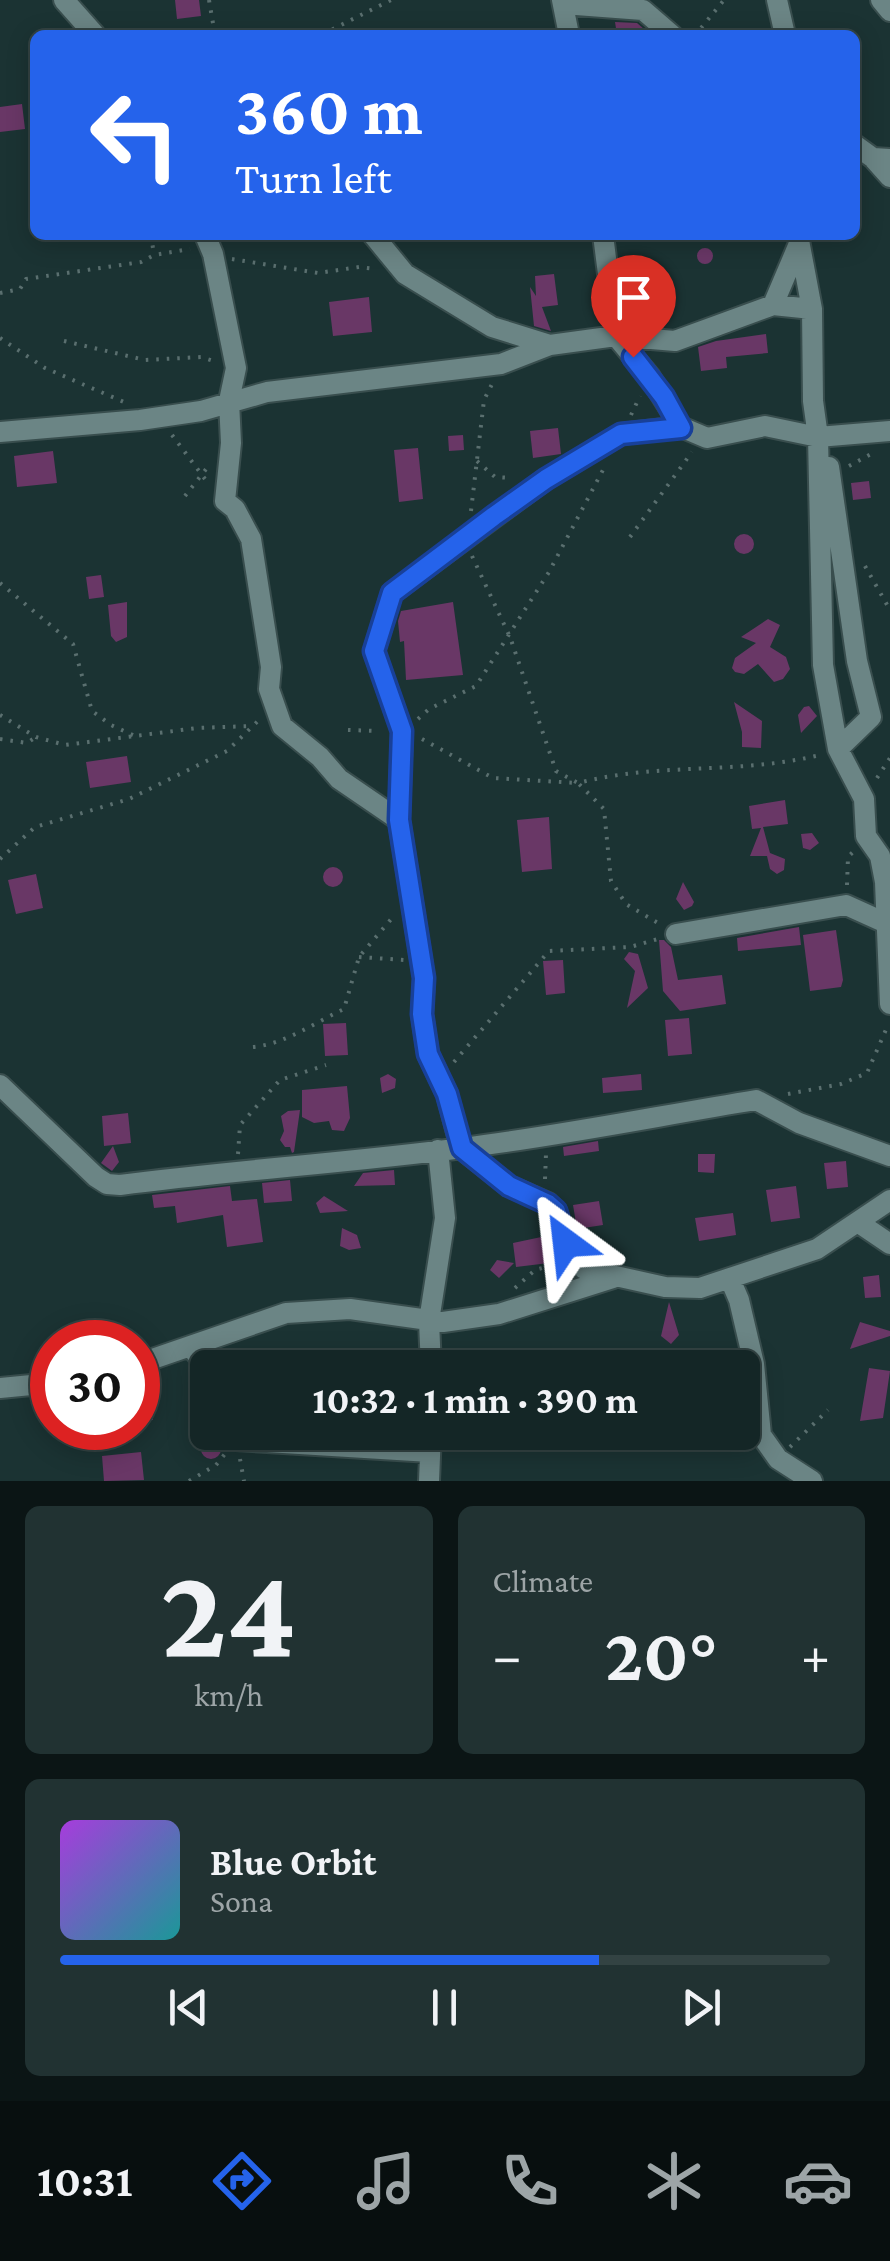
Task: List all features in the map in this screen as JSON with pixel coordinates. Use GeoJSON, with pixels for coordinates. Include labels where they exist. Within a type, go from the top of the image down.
{"type":"FeatureCollection","features":[{"type":"Feature","properties":{"kind":"street"},"geometry":{"type":"LineString","coordinates":[[64,0],[91,30]]}},
{"type":"Feature","properties":{"kind":"street"},"geometry":{"type":"LineString","coordinates":[[777,0],[783,30]]}},
{"type":"Feature","properties":{"kind":"street"},"geometry":{"type":"LineString","coordinates":[[881,0],[890,11]]}},
{"type":"Feature","properties":{"kind":"street"},"geometry":{"type":"LineString","coordinates":[[568,30],[562,2],[642,10],[666,30]]}},
{"type":"Feature","properties":{"kind":"street"},"geometry":{"type":"LineString","coordinates":[[881,158],[890,177]]}},
{"type":"Feature","properties":{"kind":"street"},"geometry":{"type":"LineString","coordinates":[[377,240],[405,274],[492,327],[550,345]]}},
{"type":"Feature","properties":{"kind":"street"},"geometry":{"type":"LineString","coordinates":[[604,240],[616,336],[650,377],[681,428]]}},
{"type":"Feature","properties":{"kind":"street"},"geometry":{"type":"LineString","coordinates":[[773,305],[798,241]]}},
{"type":"Feature","properties":{"kind":"street"},"geometry":{"type":"LineString","coordinates":[[798,241],[812,309],[823,666],[838,749],[864,799],[866,836],[880,856],[888,924],[890,1004]]}},
{"type":"Feature","properties":{"kind":"street"},"geometry":{"type":"LineString","coordinates":[[209,244],[236,368],[228,402],[231,444],[225,501],[251,538],[274,706],[282,726],[340,779],[399,820]]}},
{"type":"Feature","properties":{"kind":"street"},"geometry":{"type":"LineString","coordinates":[[0,432],[202,411],[267,392],[501,364],[550,345],[616,336],[675,341],[773,305],[812,309]]}},
{"type":"Feature","properties":{"kind":"street"},"geometry":{"type":"LineString","coordinates":[[890,432],[818,437],[766,426],[706,438],[681,428],[621,434],[546,479],[392,593],[374,651],[402,731],[399,820],[424,978],[422,1014],[428,1054],[447,1094],[462,1148],[509,1186],[556,1211],[566,1243],[584,1269],[665,1287],[700,1288],[817,1249],[890,1200]]}},
{"type":"Feature","properties":{"kind":"street"},"geometry":{"type":"LineString","coordinates":[[818,437],[831,475],[857,661],[880,714],[838,749]]}},
{"type":"Feature","properties":{"kind":"street"},"geometry":{"type":"LineString","coordinates":[[676,934],[846,905],[888,924]]}},
{"type":"Feature","properties":{"kind":"street"},"geometry":{"type":"LineString","coordinates":[[0,1084],[96,1177],[120,1186],[238,1169],[312,1166],[462,1148],[756,1100],[799,1123],[890,1156]]}},
{"type":"Feature","properties":{"kind":"street"},"geometry":{"type":"LineString","coordinates":[[430,1350],[429,1321],[446,1218],[438,1150]]}},
{"type":"Feature","properties":{"kind":"street"},"geometry":{"type":"LineString","coordinates":[[859,1223],[890,1244]]}},
{"type":"Feature","properties":{"kind":"street"},"geometry":{"type":"LineString","coordinates":[[160,1357],[286,1314],[350,1308],[429,1321],[500,1314],[614,1278]]}},
{"type":"Feature","properties":{"kind":"street"},"geometry":{"type":"LineString","coordinates":[[730,1278],[754,1364],[761,1435],[778,1459],[812,1481]]}},
{"type":"Feature","properties":{"kind":"street"},"geometry":{"type":"LineString","coordinates":[[0,1388],[30,1385]]}},
{"type":"Feature","properties":{"kind":"street"},"geometry":{"type":"LineString","coordinates":[[429,1481],[431,1450]]}},
{"type":"Feature","properties":{"kind":"path"},"geometry":{"type":"LineString","coordinates":[[209,0],[214,30]]}},
{"type":"Feature","properties":{"kind":"path"},"geometry":{"type":"LineString","coordinates":[[332,30],[391,0]]}},
{"type":"Feature","properties":{"kind":"path"},"geometry":{"type":"LineString","coordinates":[[697,30],[724,0]]}},
{"type":"Feature","properties":{"kind":"path"},"geometry":{"type":"LineString","coordinates":[[151,240],[154,255]]}},
{"type":"Feature","properties":{"kind":"path"},"geometry":{"type":"LineString","coordinates":[[0,293],[20,289],[26,280],[141,262],[154,255],[209,244],[261,266],[318,273],[359,267],[405,274]]}},
{"type":"Feature","properties":{"kind":"path"},"geometry":{"type":"LineString","coordinates":[[64,340],[145,360],[202,357],[236,368]]}},
{"type":"Feature","properties":{"kind":"path"},"geometry":{"type":"LineString","coordinates":[[501,364],[484,400],[475,459],[469,534],[473,561],[510,637],[556,771],[578,782],[604,808],[611,881],[626,904],[676,934]]}},
{"type":"Feature","properties":{"kind":"path"},"geometry":{"type":"LineString","coordinates":[[402,731],[429,709],[476,686],[549,572],[650,377]]}},
{"type":"Feature","properties":{"kind":"path"},"geometry":{"type":"LineString","coordinates":[[630,537],[684,460],[706,438]]}},
{"type":"Feature","properties":{"kind":"path"},"geometry":{"type":"LineString","coordinates":[[831,475],[874,453]]}},
{"type":"Feature","properties":{"kind":"path"},"geometry":{"type":"LineString","coordinates":[[475,459],[496,477],[546,479]]}},
{"type":"Feature","properties":{"kind":"path"},"geometry":{"type":"LineString","coordinates":[[839,534],[860,558],[890,610]]}},
{"type":"Feature","properties":{"kind":"path"},"geometry":{"type":"LineString","coordinates":[[0,583],[72,644],[92,711],[137,737]]}},
{"type":"Feature","properties":{"kind":"path"},"geometry":{"type":"LineString","coordinates":[[0,860],[35,827],[129,799],[227,751],[274,706]]}},
{"type":"Feature","properties":{"kind":"path"},"geometry":{"type":"LineString","coordinates":[[0,714],[36,736],[65,745],[197,728],[252,726]]}},
{"type":"Feature","properties":{"kind":"path"},"geometry":{"type":"LineString","coordinates":[[348,730],[402,731],[494,778],[578,782],[667,770],[725,770],[776,764],[838,749]]}},
{"type":"Feature","properties":{"kind":"path"},"geometry":{"type":"LineString","coordinates":[[0,738],[27,742],[36,736]]}},
{"type":"Feature","properties":{"kind":"path"},"geometry":{"type":"LineString","coordinates":[[846,905],[848,858],[866,836]]}},
{"type":"Feature","properties":{"kind":"path"},"geometry":{"type":"LineString","coordinates":[[253,1047],[276,1045],[344,1009],[359,957],[412,895]]}},
{"type":"Feature","properties":{"kind":"path"},"geometry":{"type":"LineString","coordinates":[[447,1094],[447,1070],[549,951],[630,947],[676,934]]}},
{"type":"Feature","properties":{"kind":"path"},"geometry":{"type":"LineString","coordinates":[[359,957],[412,960],[424,978]]}},
{"type":"Feature","properties":{"kind":"path"},"geometry":{"type":"LineString","coordinates":[[756,1100],[841,1084],[867,1073],[890,1020]]}},
{"type":"Feature","properties":{"kind":"path"},"geometry":{"type":"LineString","coordinates":[[238,1169],[240,1125],[280,1080],[326,1066]]}},
{"type":"Feature","properties":{"kind":"path"},"geometry":{"type":"LineString","coordinates":[[546,1134],[548,1204]]}},
{"type":"Feature","properties":{"kind":"path"},"geometry":{"type":"LineString","coordinates":[[500,1314],[516,1286],[535,1270],[560,1263],[584,1269]]}},
{"type":"Feature","properties":{"kind":"path"},"geometry":{"type":"LineString","coordinates":[[778,1459],[828,1410]]}},
{"type":"Feature","properties":{"kind":"path"},"geometry":{"type":"LineString","coordinates":[[189,1481],[216,1465],[226,1450]]}},
{"type":"Feature","properties":{"kind":"building"},"geometry":{"type":"Polygon","coordinates":[[[175,0],[199,0],[201,16],[177,19],[175,0]]]}},
{"type":"Feature","properties":{"kind":"building"},"geometry":{"type":"Polygon","coordinates":[[[615,22],[637,23],[644,30],[616,30],[615,22]]]}},
{"type":"Feature","properties":{"kind":"building"},"geometry":{"type":"Polygon","coordinates":[[[22,104],[25,129],[0,132],[0,107],[22,104]]]}},
{"type":"Feature","properties":{"kind":"building"},"geometry":{"type":"Polygon","coordinates":[[[705,248],[713,256],[705,264],[697,256],[705,248]]]}},
{"type":"Feature","properties":{"kind":"building"},"geometry":{"type":"Polygon","coordinates":[[[554,274],[558,305],[542,307],[551,331],[534,326],[530,287],[536,296],[535,276],[554,274]]]}},
{"type":"Feature","properties":{"kind":"building"},"geometry":{"type":"Polygon","coordinates":[[[369,297],[372,332],[333,336],[329,302],[369,297]]]}},
{"type":"Feature","properties":{"kind":"building"},"geometry":{"type":"Polygon","coordinates":[[[766,334],[768,353],[726,357],[727,368],[701,371],[698,347],[766,334]]]}},
{"type":"Feature","properties":{"kind":"building"},"geometry":{"type":"Polygon","coordinates":[[[558,428],[561,454],[533,458],[530,431],[558,428]]]}},
{"type":"Feature","properties":{"kind":"building"},"geometry":{"type":"Polygon","coordinates":[[[463,435],[464,450],[449,451],[448,436],[463,435]]]}},
{"type":"Feature","properties":{"kind":"building"},"geometry":{"type":"Polygon","coordinates":[[[418,448],[423,499],[399,502],[394,450],[418,448]]]}},
{"type":"Feature","properties":{"kind":"building"},"geometry":{"type":"Polygon","coordinates":[[[53,451],[57,483],[17,487],[14,456],[53,451]]]}},
{"type":"Feature","properties":{"kind":"building"},"geometry":{"type":"Polygon","coordinates":[[[869,481],[871,498],[853,500],[851,483],[869,481]]]}},
{"type":"Feature","properties":{"kind":"building"},"geometry":{"type":"Polygon","coordinates":[[[744,534],[754,544],[744,554],[734,544],[744,534]]]}},
{"type":"Feature","properties":{"kind":"building"},"geometry":{"type":"Polygon","coordinates":[[[101,575],[104,597],[89,599],[86,577],[101,575]]]}},
{"type":"Feature","properties":{"kind":"building"},"geometry":{"type":"Polygon","coordinates":[[[127,602],[127,637],[116,642],[111,636],[108,605],[127,602]]]}},
{"type":"Feature","properties":{"kind":"building"},"geometry":{"type":"Polygon","coordinates":[[[453,602],[463,675],[406,680],[404,641],[400,642],[398,621],[401,611],[453,602]]]}},
{"type":"Feature","properties":{"kind":"building"},"geometry":{"type":"Polygon","coordinates":[[[768,619],[780,625],[770,647],[786,657],[790,669],[783,679],[774,682],[758,664],[744,674],[732,668],[735,658],[756,643],[741,637],[768,619]]]}},
{"type":"Feature","properties":{"kind":"building"},"geometry":{"type":"Polygon","coordinates":[[[734,702],[762,721],[761,748],[742,747],[734,702]]]}},
{"type":"Feature","properties":{"kind":"building"},"geometry":{"type":"Polygon","coordinates":[[[809,706],[817,716],[801,733],[798,715],[809,706]]]}},
{"type":"Feature","properties":{"kind":"building"},"geometry":{"type":"Polygon","coordinates":[[[127,756],[131,782],[90,788],[86,762],[127,756]]]}},
{"type":"Feature","properties":{"kind":"building"},"geometry":{"type":"Polygon","coordinates":[[[785,800],[788,824],[763,827],[770,853],[785,859],[784,870],[777,874],[770,869],[767,856],[750,856],[761,828],[752,829],[749,806],[785,800]]]}},
{"type":"Feature","properties":{"kind":"building"},"geometry":{"type":"Polygon","coordinates":[[[549,817],[552,869],[522,872],[517,820],[549,817]]]}},
{"type":"Feature","properties":{"kind":"building"},"geometry":{"type":"Polygon","coordinates":[[[812,833],[819,843],[810,850],[803,848],[801,834],[812,833]]]}},
{"type":"Feature","properties":{"kind":"building"},"geometry":{"type":"Polygon","coordinates":[[[333,867],[343,877],[333,887],[323,877],[333,867]]]}},
{"type":"Feature","properties":{"kind":"building"},"geometry":{"type":"Polygon","coordinates":[[[36,874],[43,908],[16,914],[8,880],[36,874]]]}},
{"type":"Feature","properties":{"kind":"building"},"geometry":{"type":"Polygon","coordinates":[[[683,882],[694,902],[684,910],[676,899],[683,882]]]}},
{"type":"Feature","properties":{"kind":"building"},"geometry":{"type":"Polygon","coordinates":[[[799,927],[801,945],[738,951],[737,938],[799,927]]]}},
{"type":"Feature","properties":{"kind":"building"},"geometry":{"type":"Polygon","coordinates":[[[836,930],[841,987],[810,991],[803,935],[836,930]]]}},
{"type":"Feature","properties":{"kind":"building"},"geometry":{"type":"Polygon","coordinates":[[[659,940],[671,947],[678,980],[722,975],[726,1004],[680,1011],[663,991],[659,940]]]}},
{"type":"Feature","properties":{"kind":"building"},"geometry":{"type":"Polygon","coordinates":[[[629,952],[638,954],[648,988],[627,1008],[635,971],[624,959],[629,952]]]}},
{"type":"Feature","properties":{"kind":"building"},"geometry":{"type":"Polygon","coordinates":[[[563,960],[565,993],[546,995],[543,961],[563,960]]]}},
{"type":"Feature","properties":{"kind":"building"},"geometry":{"type":"Polygon","coordinates":[[[689,1018],[692,1054],[668,1056],[665,1020],[689,1018]]]}},
{"type":"Feature","properties":{"kind":"building"},"geometry":{"type":"Polygon","coordinates":[[[346,1023],[348,1055],[325,1056],[323,1024],[346,1023]]]}},
{"type":"Feature","properties":{"kind":"building"},"geometry":{"type":"Polygon","coordinates":[[[388,1074],[396,1079],[395,1088],[382,1093],[380,1078],[388,1074]]]}},
{"type":"Feature","properties":{"kind":"building"},"geometry":{"type":"Polygon","coordinates":[[[641,1074],[642,1090],[603,1093],[602,1078],[641,1074]]]}},
{"type":"Feature","properties":{"kind":"building"},"geometry":{"type":"Polygon","coordinates":[[[347,1086],[350,1118],[344,1131],[332,1130],[329,1121],[314,1123],[302,1117],[302,1090],[347,1086]]]}},
{"type":"Feature","properties":{"kind":"building"},"geometry":{"type":"Polygon","coordinates":[[[300,1110],[292,1153],[280,1140],[284,1131],[281,1116],[300,1110]]]}},
{"type":"Feature","properties":{"kind":"building"},"geometry":{"type":"Polygon","coordinates":[[[128,1113],[131,1143],[104,1146],[102,1116],[128,1113]]]}},
{"type":"Feature","properties":{"kind":"building"},"geometry":{"type":"Polygon","coordinates":[[[598,1141],[599,1151],[564,1156],[563,1147],[598,1141]]]}},
{"type":"Feature","properties":{"kind":"building"},"geometry":{"type":"Polygon","coordinates":[[[113,1146],[119,1162],[112,1171],[101,1163],[113,1146]]]}},
{"type":"Feature","properties":{"kind":"building"},"geometry":{"type":"Polygon","coordinates":[[[698,1154],[715,1154],[714,1173],[698,1172],[698,1154]]]}},
{"type":"Feature","properties":{"kind":"building"},"geometry":{"type":"Polygon","coordinates":[[[846,1161],[848,1187],[827,1189],[824,1163],[846,1161]]]}},
{"type":"Feature","properties":{"kind":"building"},"geometry":{"type":"Polygon","coordinates":[[[394,1170],[395,1185],[354,1186],[363,1173],[394,1170]]]}},
{"type":"Feature","properties":{"kind":"building"},"geometry":{"type":"Polygon","coordinates":[[[290,1180],[292,1201],[264,1203],[262,1183],[290,1180]]]}},
{"type":"Feature","properties":{"kind":"building"},"geometry":{"type":"Polygon","coordinates":[[[230,1186],[232,1201],[257,1199],[263,1242],[227,1247],[223,1215],[177,1223],[175,1206],[154,1208],[152,1195],[230,1186]]]}},
{"type":"Feature","properties":{"kind":"building"},"geometry":{"type":"Polygon","coordinates":[[[796,1186],[800,1218],[771,1222],[766,1190],[796,1186]]]}},
{"type":"Feature","properties":{"kind":"building"},"geometry":{"type":"Polygon","coordinates":[[[324,1196],[348,1211],[320,1213],[316,1203],[324,1196]]]}},
{"type":"Feature","properties":{"kind":"building"},"geometry":{"type":"Polygon","coordinates":[[[599,1201],[603,1225],[577,1229],[573,1205],[599,1201]]]}},
{"type":"Feature","properties":{"kind":"building"},"geometry":{"type":"Polygon","coordinates":[[[733,1213],[736,1235],[699,1241],[695,1218],[733,1213]]]}},
{"type":"Feature","properties":{"kind":"building"},"geometry":{"type":"Polygon","coordinates":[[[342,1228],[357,1235],[361,1248],[349,1250],[340,1246],[342,1228]]]}},
{"type":"Feature","properties":{"kind":"building"},"geometry":{"type":"Polygon","coordinates":[[[546,1236],[549,1263],[516,1267],[513,1243],[546,1236]]]}},
{"type":"Feature","properties":{"kind":"building"},"geometry":{"type":"Polygon","coordinates":[[[497,1260],[514,1263],[499,1278],[490,1270],[497,1260]]]}},
{"type":"Feature","properties":{"kind":"building"},"geometry":{"type":"Polygon","coordinates":[[[879,1275],[881,1297],[865,1298],[863,1277],[879,1275]]]}},
{"type":"Feature","properties":{"kind":"building"},"geometry":{"type":"Polygon","coordinates":[[[669,1302],[679,1335],[671,1344],[661,1336],[669,1302]]]}},
{"type":"Feature","properties":{"kind":"building"},"geometry":{"type":"Polygon","coordinates":[[[860,1322],[890,1331],[890,1336],[850,1349],[860,1322]]]}},
{"type":"Feature","properties":{"kind":"building"},"geometry":{"type":"Polygon","coordinates":[[[869,1368],[890,1371],[883,1418],[860,1421],[869,1368]]]}},
{"type":"Feature","properties":{"kind":"building"},"geometry":{"type":"Polygon","coordinates":[[[201,1450],[221,1450],[211,1459],[201,1450]]]}},
{"type":"Feature","properties":{"kind":"building"},"geometry":{"type":"Polygon","coordinates":[[[141,1452],[144,1480],[104,1481],[102,1456],[141,1452]]]}},
{"type":"Feature","properties":{"kind":"route"},"geometry":{"type":"LineString","coordinates":[[566,1243],[556,1211],[509,1186],[462,1148],[447,1094],[428,1054],[422,1014],[424,978],[399,820],[402,731],[374,651],[392,593],[494,516],[621,434],[681,428],[664,397],[633,357]]}}]}
